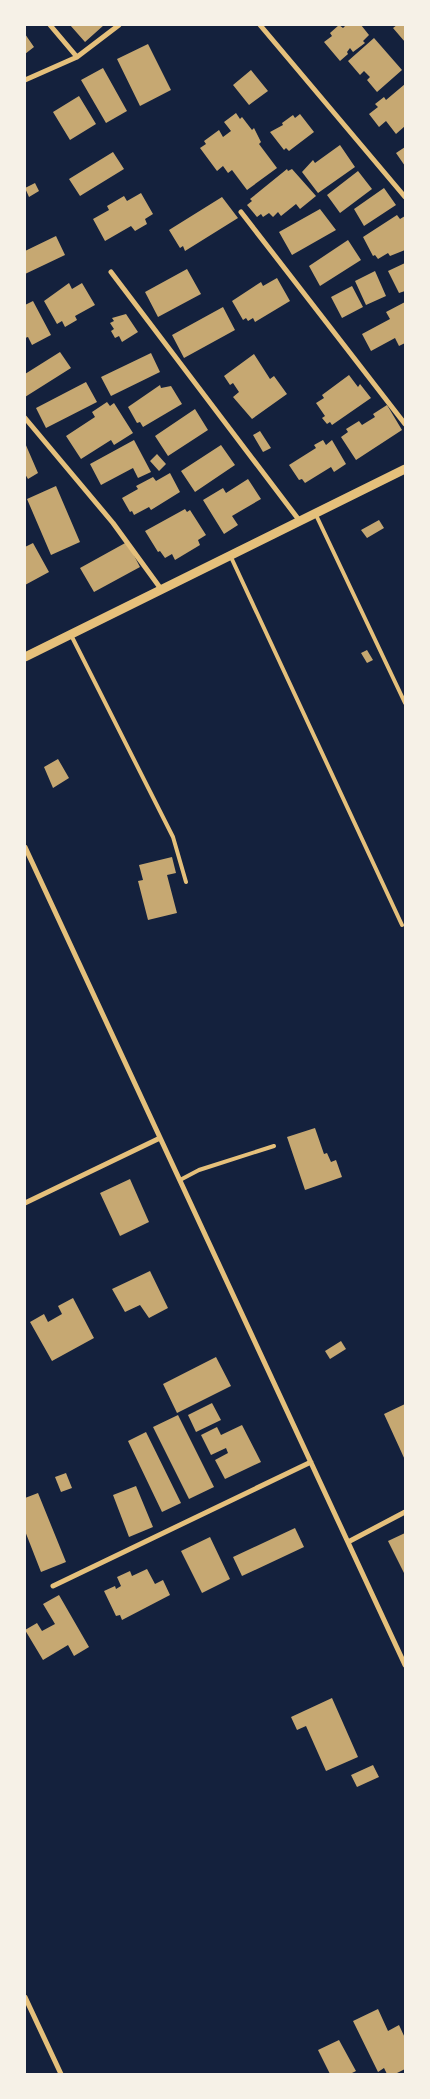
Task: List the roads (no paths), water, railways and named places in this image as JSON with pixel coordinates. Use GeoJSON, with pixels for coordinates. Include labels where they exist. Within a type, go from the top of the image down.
{"type":"FeatureCollection","features":[{"type":"Feature","properties":{"kind":"street"},"geometry":{"type":"LineString","coordinates":[[50,25],[77,57]]}},
{"type":"Feature","properties":{"kind":"street"},"geometry":{"type":"LineString","coordinates":[[25,80],[77,57],[119,25]]}},
{"type":"Feature","properties":{"kind":"street"},"geometry":{"type":"LineString","coordinates":[[260,25],[405,197]]}},
{"type":"Feature","properties":{"kind":"street"},"geometry":{"type":"LineString","coordinates":[[241,212],[405,424]]}},
{"type":"Feature","properties":{"kind":"street"},"geometry":{"type":"LineString","coordinates":[[111,272],[299,520]]}},
{"type":"Feature","properties":{"kind":"street"},"geometry":{"type":"LineString","coordinates":[[25,418],[113,523],[161,589]]}},
{"type":"Feature","properties":{"kind":"street"},"geometry":{"type":"LineString","coordinates":[[25,656],[405,469]]}},
{"type":"Feature","properties":{"kind":"street"},"geometry":{"type":"LineString","coordinates":[[25,847],[405,1665]]}},
{"type":"Feature","properties":{"kind":"street"},"geometry":{"type":"LineString","coordinates":[[25,1203],[160,1138]]}},
{"type":"Feature","properties":{"kind":"street"},"geometry":{"type":"LineString","coordinates":[[53,1586],[311,1462]]}},
{"type":"Feature","properties":{"kind":"street"},"geometry":{"type":"LineString","coordinates":[[348,1542],[405,1512]]}},
{"type":"Feature","properties":{"kind":"street"},"geometry":{"type":"LineString","coordinates":[[25,1997],[61,2074]]}},
{"type":"Feature","properties":{"kind":"lane"},"geometry":{"type":"LineString","coordinates":[[315,513],[405,703]]}},
{"type":"Feature","properties":{"kind":"lane"},"geometry":{"type":"LineString","coordinates":[[230,555],[402,925]]}},
{"type":"Feature","properties":{"kind":"lane"},"geometry":{"type":"LineString","coordinates":[[71,635],[173,837],[186,882]]}},
{"type":"Feature","properties":{"kind":"lane"},"geometry":{"type":"LineString","coordinates":[[180,1180],[199,1170],[274,1146]]}}]}
